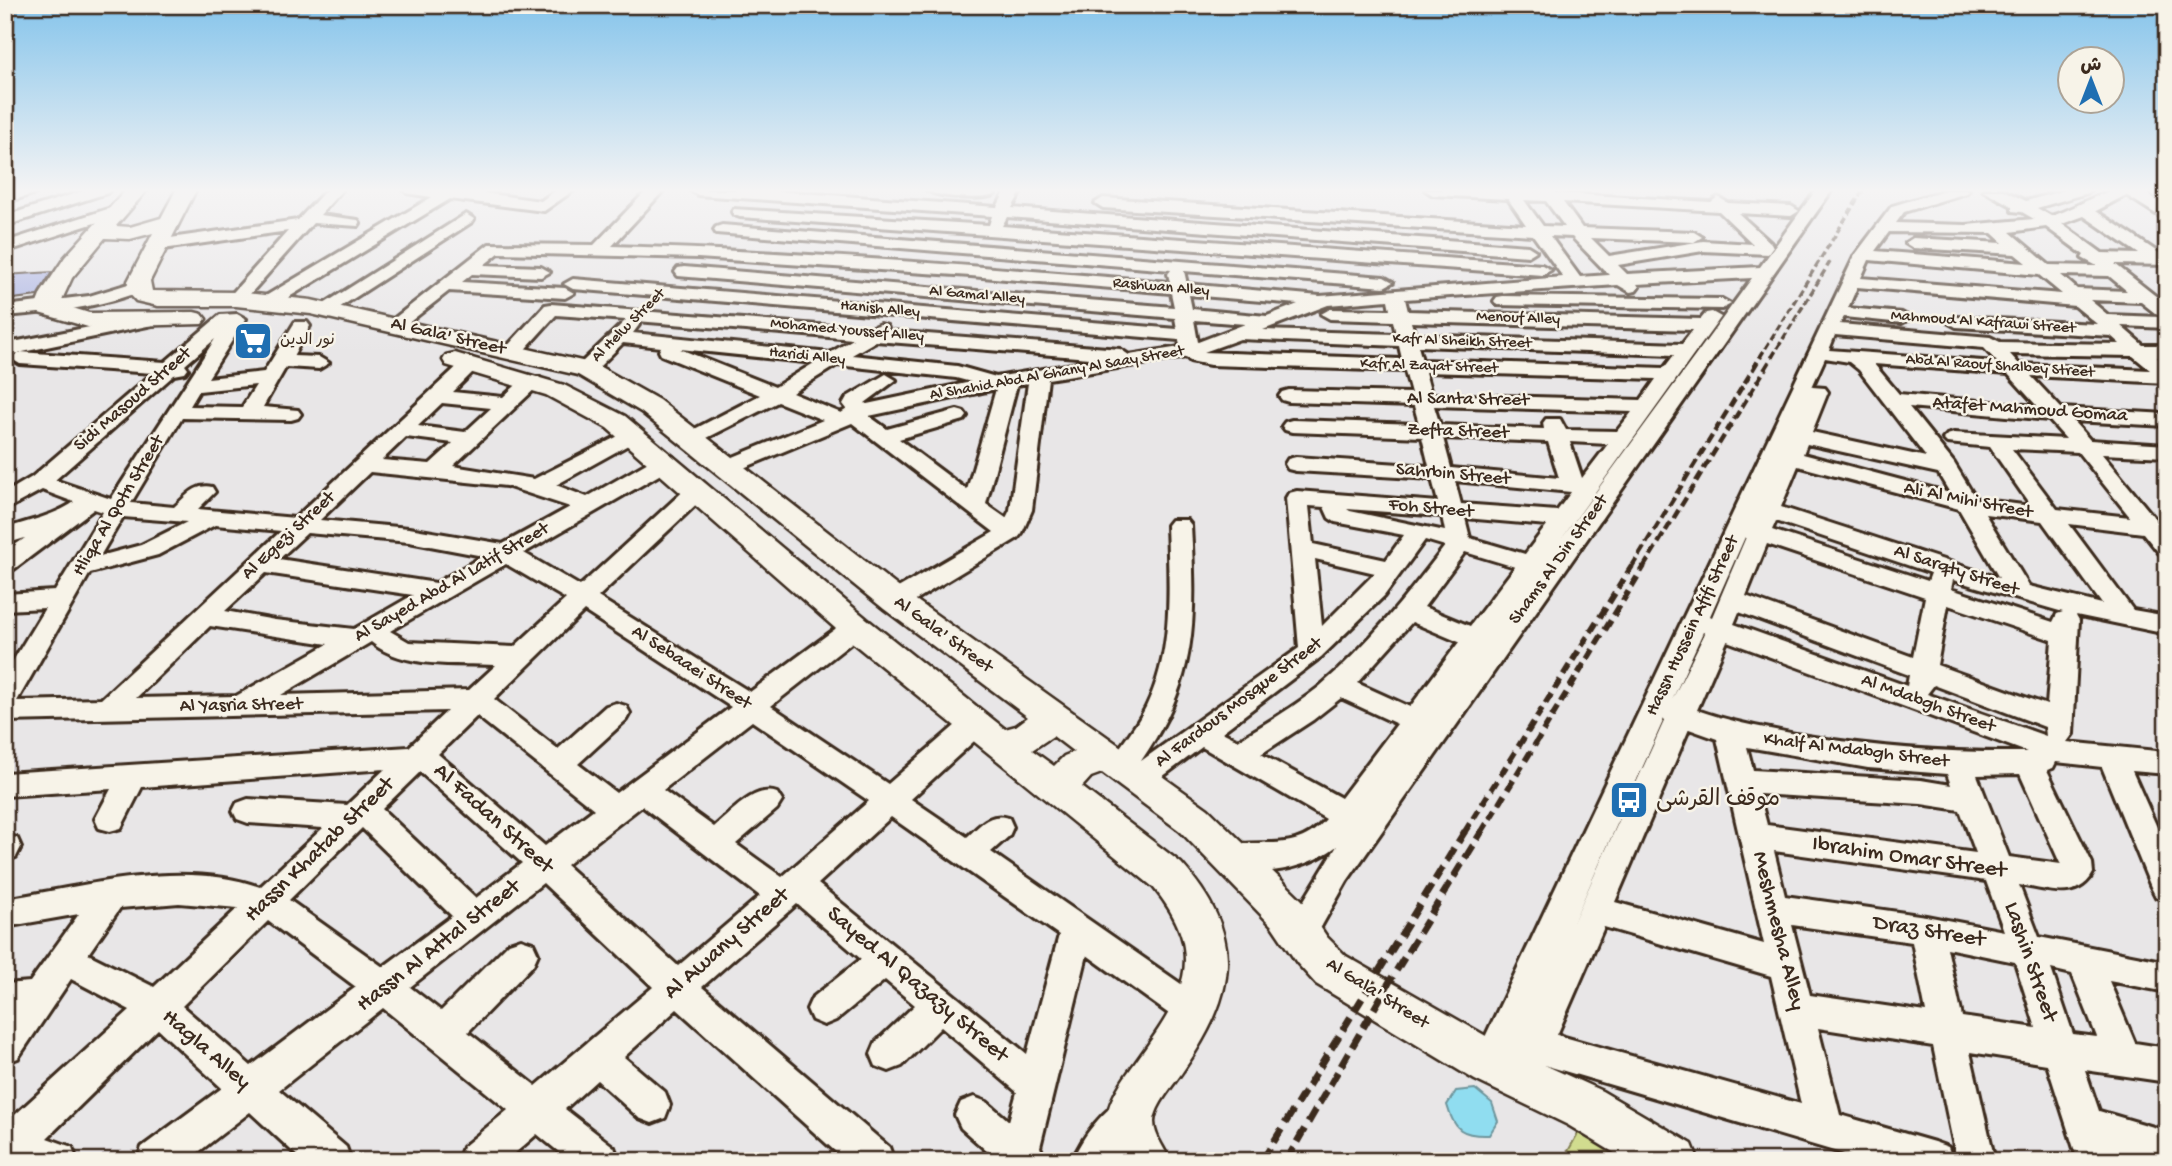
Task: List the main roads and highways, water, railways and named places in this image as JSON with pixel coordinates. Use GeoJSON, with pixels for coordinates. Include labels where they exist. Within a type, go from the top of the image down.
{"type":"FeatureCollection","features":[{"type":"Feature","properties":{"kind":"main road","name":"Al Gala' Street"},"geometry":{"type":"LineString","coordinates":[[89,244],[51,293],[47,308],[88,320],[151,320],[233,312],[270,301],[313,318]]}},
{"type":"Feature","properties":{"kind":"main road","name":"Al Gala' Street"},"geometry":{"type":"LineString","coordinates":[[156,244],[138,286],[138,291],[144,296],[233,312],[313,318],[512,352],[586,369],[641,400],[895,601],[1194,820],[1287,913],[1331,970],[1512,1057],[1585,1108],[1675,1161]]}},
{"type":"Feature","properties":{"kind":"main road","name":"Al Gala' Street"},"geometry":{"type":"LineString","coordinates":[[381,330],[471,364],[532,381],[597,410],[665,462],[855,627],[986,734],[1167,875],[1194,908],[1204,938],[1207,970],[1195,1013],[1133,1108],[1132,1138],[1146,1161]]}},
{"type":"Feature","properties":{"kind":"main road"},"geometry":{"type":"LineString","coordinates":[[986,734],[1027,737],[1041,726],[1048,712]]}},
{"type":"Feature","properties":{"kind":"main road"},"geometry":{"type":"LineString","coordinates":[[1062,793],[1063,785],[1072,770],[1088,761],[1123,768]]}},
{"type":"Feature","properties":{"kind":"water"},"geometry":{"type":"Polygon","coordinates":[[[1475,1089],[1492,1103],[1498,1121],[1489,1135],[1460,1130],[1447,1105],[1456,1091],[1475,1089]]]}},
{"type":"Feature","properties":{"kind":"railway"},"geometry":{"type":"LineString","coordinates":[[1760,357],[1829,244]]}},
{"type":"Feature","properties":{"kind":"railway"},"geometry":{"type":"LineString","coordinates":[[1772,357],[1830,262]]}},
{"type":"Feature","properties":{"kind":"railway"},"geometry":{"type":"LineString","coordinates":[[1631,568],[1761,356]]}},
{"type":"Feature","properties":{"kind":"railway"},"geometry":{"type":"LineString","coordinates":[[1643,568],[1773,356]]}},
{"type":"Feature","properties":{"kind":"railway"},"geometry":{"type":"LineString","coordinates":[[1464,833],[1632,566]]}},
{"type":"Feature","properties":{"kind":"railway"},"geometry":{"type":"LineString","coordinates":[[1481,833],[1644,566]]}},
{"type":"Feature","properties":{"kind":"railway"},"geometry":{"type":"LineString","coordinates":[[1262,1161],[1465,831]]}},
{"type":"Feature","properties":{"kind":"railway"},"geometry":{"type":"LineString","coordinates":[[1286,1161],[1393,976],[1482,831]]}},
{"type":"Feature","properties":{"kind":"place","name":"نور الدين"},"geometry":{"type":"Point","coordinates":[253,341]}},
{"type":"Feature","properties":{"kind":"place","name":"موقف القرشى"},"geometry":{"type":"Point","coordinates":[1629,800]}}]}
